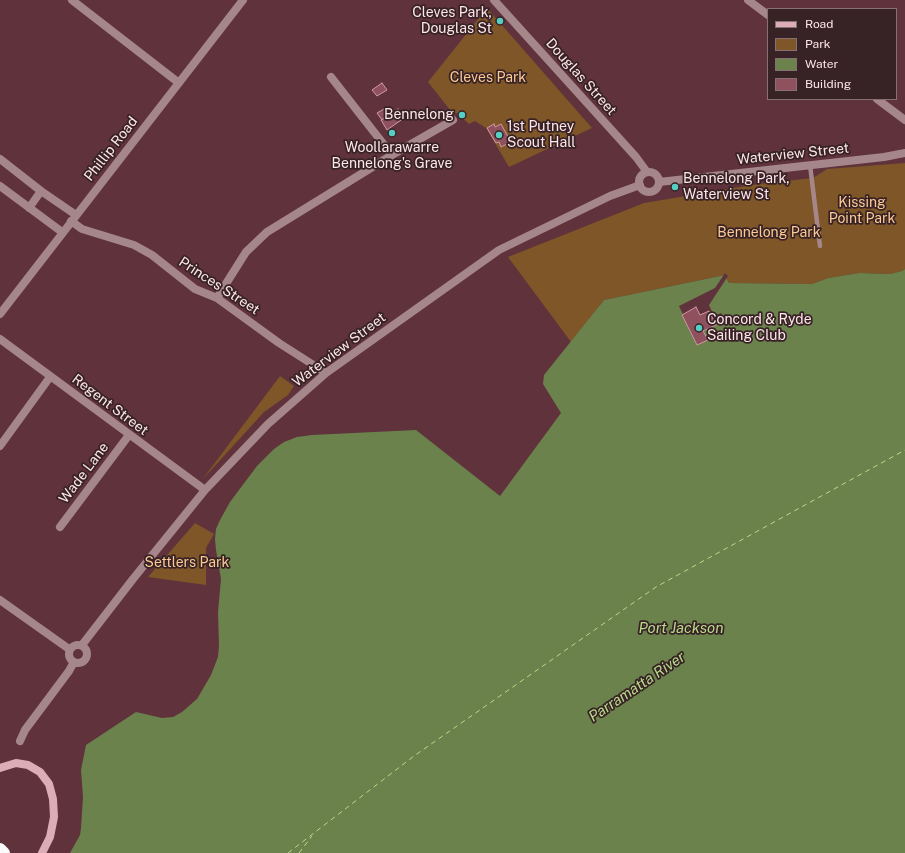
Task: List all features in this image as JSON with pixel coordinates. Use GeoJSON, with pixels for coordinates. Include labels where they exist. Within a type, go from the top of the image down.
{"type":"FeatureCollection","features":[{"type":"Feature","properties":{"kind":"highway"},"geometry":{"type":"LineString","coordinates":[[0,849],[4,853]]}},
{"type":"Feature","properties":{"kind":"main road"},"geometry":{"type":"LineString","coordinates":[[0,768],[16,763],[28,765],[40,772],[49,784],[53,799],[54,817],[50,837],[42,853]]}},
{"type":"Feature","properties":{"kind":"street"},"geometry":{"type":"LineString","coordinates":[[72,0],[179,83]]}},
{"type":"Feature","properties":{"kind":"street","name":"Phillip Road"},"geometry":{"type":"LineString","coordinates":[[0,314],[243,0]]}},
{"type":"Feature","properties":{"kind":"street","name":"Douglas Street"},"geometry":{"type":"LineString","coordinates":[[494,0],[636,157],[647,172]]}},
{"type":"Feature","properties":{"kind":"street"},"geometry":{"type":"LineString","coordinates":[[748,0],[767,14]]}},
{"type":"Feature","properties":{"kind":"street"},"geometry":{"type":"LineString","coordinates":[[332,77],[392,155]]}},
{"type":"Feature","properties":{"kind":"street"},"geometry":{"type":"LineString","coordinates":[[878,100],[905,120]]}},
{"type":"Feature","properties":{"kind":"street"},"geometry":{"type":"LineString","coordinates":[[217,298],[246,252],[267,232],[392,155],[453,120]]}},
{"type":"Feature","properties":{"kind":"street","name":"Waterview Street"},"geometry":{"type":"LineString","coordinates":[[659,182],[884,157],[905,153]]}},
{"type":"Feature","properties":{"kind":"street","name":"Princes Street"},"geometry":{"type":"LineString","coordinates":[[0,159],[41,191],[73,218],[82,228],[134,245],[152,255],[195,289],[217,298],[279,343],[326,373]]}},
{"type":"Feature","properties":{"kind":"street"},"geometry":{"type":"LineString","coordinates":[[647,172],[656,174],[659,182],[655,190],[649,192],[644,190],[640,185],[640,179],[647,172]]}},
{"type":"Feature","properties":{"kind":"street","name":"Waterview Street"},"geometry":{"type":"LineString","coordinates":[[82,645],[205,490],[268,424],[326,373],[498,250],[610,196],[640,185]]}},
{"type":"Feature","properties":{"kind":"street"},"geometry":{"type":"LineString","coordinates":[[0,186],[62,232]]}},
{"type":"Feature","properties":{"kind":"street"},"geometry":{"type":"LineString","coordinates":[[29,208],[41,191]]}},
{"type":"Feature","properties":{"kind":"street","name":"Regent Street"},"geometry":{"type":"LineString","coordinates":[[0,339],[205,490]]}},
{"type":"Feature","properties":{"kind":"street"},"geometry":{"type":"LineString","coordinates":[[0,446],[50,377]]}},
{"type":"Feature","properties":{"kind":"street","name":"Wade Lane"},"geometry":{"type":"LineString","coordinates":[[60,527],[129,435]]}},
{"type":"Feature","properties":{"kind":"street"},"geometry":{"type":"LineString","coordinates":[[0,600],[69,649]]}},
{"type":"Feature","properties":{"kind":"street"},"geometry":{"type":"LineString","coordinates":[[76,645],[82,645],[88,651],[88,656],[80,662],[74,662],[68,656],[69,649],[76,645]]}},
{"type":"Feature","properties":{"kind":"street"},"geometry":{"type":"LineString","coordinates":[[20,741],[25,730],[69,671],[74,662]]}},
{"type":"Feature","properties":{"kind":"lane"},"geometry":{"type":"LineString","coordinates":[[810,165],[820,246]]}},
{"type":"Feature","properties":{"kind":"green space","name":"Cleves Park"},"geometry":{"type":"Polygon","coordinates":[[[487,8],[592,128],[509,167],[486,128],[475,121],[469,124],[458,114],[450,110],[428,82],[487,8]]]}},
{"type":"Feature","properties":{"kind":"green space","name":"Bennelong Park"},"geometry":{"type":"Polygon","coordinates":[[[905,163],[905,269],[890,274],[859,273],[828,278],[812,284],[729,283],[725,275],[604,300],[571,342],[508,257],[644,203],[758,184],[813,178],[827,169],[905,163]]]}},
{"type":"Feature","properties":{"kind":"green space"},"geometry":{"type":"Polygon","coordinates":[[[280,376],[294,386],[288,395],[264,412],[202,480],[280,376]]]}},
{"type":"Feature","properties":{"kind":"green space","name":"Settlers Park"},"geometry":{"type":"Polygon","coordinates":[[[195,523],[214,534],[206,548],[206,585],[148,577],[195,523]]]}},
{"type":"Feature","properties":{"kind":"water","name":"Port Jackson"},"geometry":{"type":"Polygon","coordinates":[[[905,269],[905,853],[70,853],[80,835],[83,797],[81,770],[86,745],[136,712],[162,718],[173,717],[182,712],[197,699],[211,675],[218,657],[219,646],[218,612],[221,579],[216,550],[216,529],[230,502],[257,466],[274,449],[284,442],[297,437],[312,435],[416,430],[500,496],[561,413],[543,384],[544,375],[604,300],[725,275],[729,283],[812,284],[828,278],[859,273],[890,274],[905,269]]]}},
{"type":"Feature","properties":{"kind":"pier"},"geometry":{"type":"Polygon","coordinates":[[[725,273],[728,276],[709,305],[714,316],[721,313],[723,319],[716,323],[716,325],[703,331],[708,340],[697,345],[679,306],[715,288],[725,273]]]}},
{"type":"Feature","properties":{"kind":"building"},"geometry":{"type":"Polygon","coordinates":[[[382,83],[387,90],[377,96],[372,90],[382,83]]]}},
{"type":"Feature","properties":{"kind":"building"},"geometry":{"type":"Polygon","coordinates":[[[384,109],[388,115],[382,120],[377,113],[384,109]]]}},
{"type":"Feature","properties":{"kind":"building"},"geometry":{"type":"Polygon","coordinates":[[[398,109],[404,118],[387,130],[381,120],[398,109]]]}},
{"type":"Feature","properties":{"kind":"building","name":"1st Putney Scout Hall"},"geometry":{"type":"Polygon","coordinates":[[[494,124],[495,127],[501,124],[511,142],[501,147],[499,142],[496,143],[487,128],[494,124]]]}},
{"type":"Feature","properties":{"kind":"building","name":"Concord & Ryde Sailing Club"},"geometry":{"type":"Polygon","coordinates":[[[696,307],[700,315],[709,311],[716,325],[703,331],[708,340],[697,345],[682,315],[696,307]]]}},
{"type":"Feature","properties":{"kind":"ferry route"},"geometry":{"type":"LineString","coordinates":[[288,853],[414,756],[656,587],[905,450]]}},
{"type":"Feature","properties":{"kind":"ferry route"},"geometry":{"type":"LineString","coordinates":[[299,853],[312,836]]}},
{"type":"Feature","properties":{"kind":"place","name":"Cleves Park, Douglas St"},"geometry":{"type":"Point","coordinates":[500,21]}},
{"type":"Feature","properties":{"kind":"place","name":"Bennelong"},"geometry":{"type":"Point","coordinates":[462,115]}},
{"type":"Feature","properties":{"kind":"place","name":"Woollarawarre Bennelong's Grave"},"geometry":{"type":"Point","coordinates":[392,133]}},
{"type":"Feature","properties":{"kind":"place","name":"1st Putney Scout Hall"},"geometry":{"type":"Point","coordinates":[499,135]}},
{"type":"Feature","properties":{"kind":"place","name":"Bennelong Park, Waterview St"},"geometry":{"type":"Point","coordinates":[675,187]}},
{"type":"Feature","properties":{"kind":"place","name":"Concord & Ryde Sailing Club"},"geometry":{"type":"Point","coordinates":[699,328]}},
{"type":"Feature","properties":{"kind":"park label","name":"Kissing Point Park"},"geometry":{"type":"Point","coordinates":[862,212]}},
{"type":"Feature","properties":{"kind":"water label","name":"Parramatta River"},"geometry":{"type":"Point","coordinates":[637,687]}}]}
